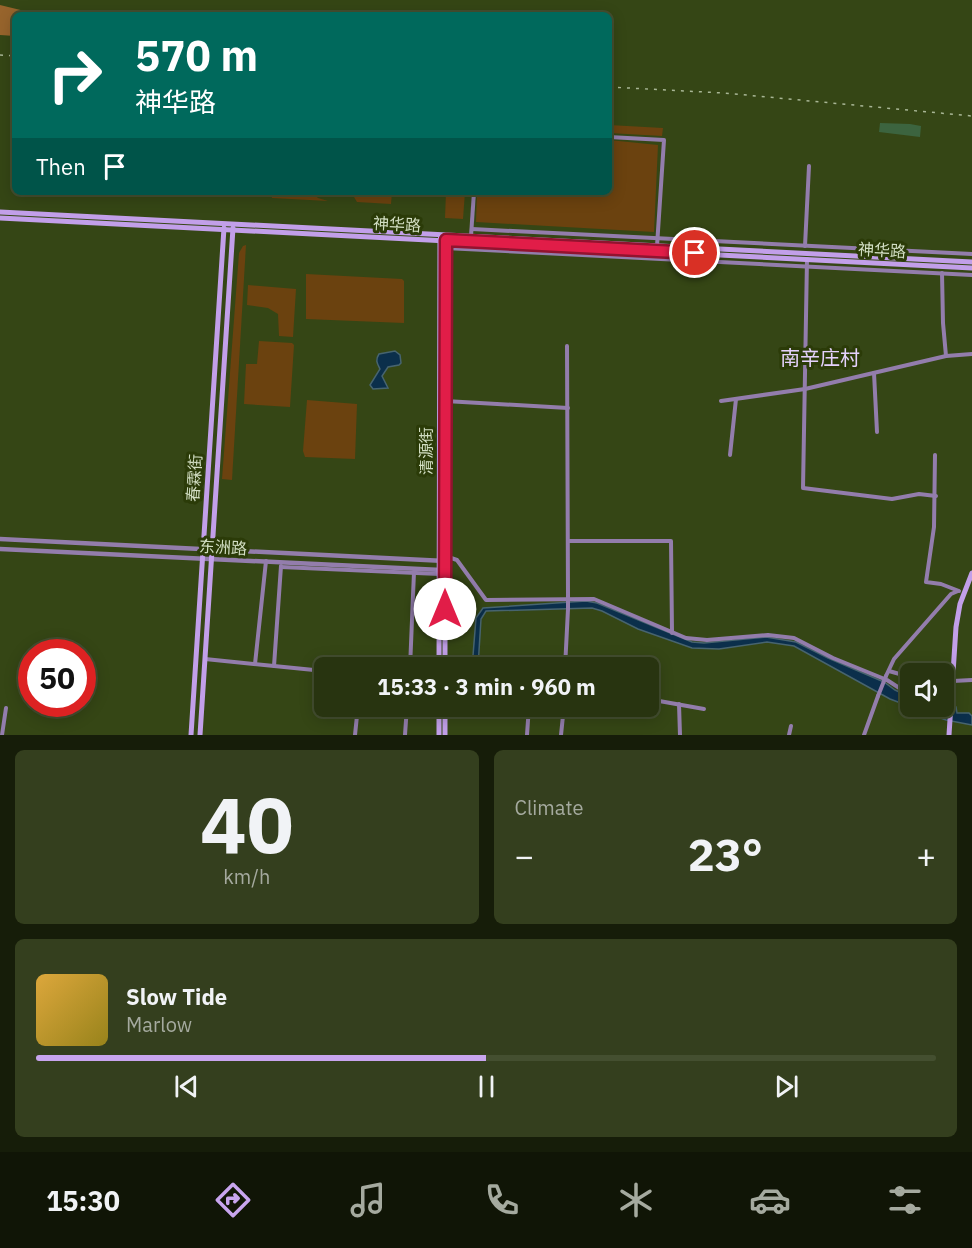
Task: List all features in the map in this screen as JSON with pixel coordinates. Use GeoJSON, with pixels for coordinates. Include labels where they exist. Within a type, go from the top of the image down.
{"type":"FeatureCollection","features":[{"type":"Feature","properties":{"kind":"main road","name":"神华路"},"geometry":{"type":"LineString","coordinates":[[0,212],[972,268]]}},
{"type":"Feature","properties":{"kind":"main road","name":"神华路"},"geometry":{"type":"LineString","coordinates":[[0,218],[224,226]]}},
{"type":"Feature","properties":{"kind":"main road","name":"春霖街"},"geometry":{"type":"LineString","coordinates":[[191,735],[224,226]]}},
{"type":"Feature","properties":{"kind":"main road","name":"春霖街"},"geometry":{"type":"LineString","coordinates":[[200,735],[233,227]]}},
{"type":"Feature","properties":{"kind":"main road","name":"神华路"},"geometry":{"type":"LineString","coordinates":[[443,238],[471,236],[972,262]]}},
{"type":"Feature","properties":{"kind":"main road","name":"清源街"},"geometry":{"type":"LineString","coordinates":[[440,657],[445,401],[446,248],[443,238]]}},
{"type":"Feature","properties":{"kind":"main road","name":"清源街"},"geometry":{"type":"LineString","coordinates":[[443,238],[443,559]]}},
{"type":"Feature","properties":{"kind":"main road","name":"清源街"},"geometry":{"type":"LineString","coordinates":[[442,571],[445,657]]}},
{"type":"Feature","properties":{"kind":"main road"},"geometry":{"type":"LineString","coordinates":[[954,663],[956,627],[962,592],[972,573]]}},
{"type":"Feature","properties":{"kind":"main road"},"geometry":{"type":"LineString","coordinates":[[440,717],[440,735]]}},
{"type":"Feature","properties":{"kind":"main road"},"geometry":{"type":"LineString","coordinates":[[445,717],[445,735]]}},
{"type":"Feature","properties":{"kind":"main road"},"geometry":{"type":"LineString","coordinates":[[949,735],[950,717]]}},
{"type":"Feature","properties":{"kind":"street"},"geometry":{"type":"LineString","coordinates":[[612,137],[664,140],[657,246]]}},
{"type":"Feature","properties":{"kind":"street"},"geometry":{"type":"LineString","coordinates":[[805,246],[809,166]]}},
{"type":"Feature","properties":{"kind":"street"},"geometry":{"type":"LineString","coordinates":[[471,236],[474,195]]}},
{"type":"Feature","properties":{"kind":"street"},"geometry":{"type":"LineString","coordinates":[[472,228],[972,254]]}},
{"type":"Feature","properties":{"kind":"street"},"geometry":{"type":"LineString","coordinates":[[446,248],[972,275]]}},
{"type":"Feature","properties":{"kind":"street"},"geometry":{"type":"LineString","coordinates":[[807,259],[804,490],[892,499],[919,494],[936,496]]}},
{"type":"Feature","properties":{"kind":"street"},"geometry":{"type":"LineString","coordinates":[[942,273],[946,356]]}},
{"type":"Feature","properties":{"kind":"street"},"geometry":{"type":"LineString","coordinates":[[566,657],[569,541],[567,346]]}},
{"type":"Feature","properties":{"kind":"street"},"geometry":{"type":"LineString","coordinates":[[721,400],[805,389],[946,356],[972,354]]}},
{"type":"Feature","properties":{"kind":"street"},"geometry":{"type":"LineString","coordinates":[[874,373],[877,432]]}},
{"type":"Feature","properties":{"kind":"street"},"geometry":{"type":"LineString","coordinates":[[730,455],[736,399]]}},
{"type":"Feature","properties":{"kind":"street"},"geometry":{"type":"LineString","coordinates":[[445,401],[568,408]]}},
{"type":"Feature","properties":{"kind":"street"},"geometry":{"type":"LineString","coordinates":[[935,455],[936,496],[926,582],[942,584],[962,592]]}},
{"type":"Feature","properties":{"kind":"street","name":"东洲路"},"geometry":{"type":"LineString","coordinates":[[0,539],[443,559]]}},
{"type":"Feature","properties":{"kind":"street"},"geometry":{"type":"LineString","coordinates":[[569,541],[671,541],[672,633]]}},
{"type":"Feature","properties":{"kind":"street","name":"东洲路"},"geometry":{"type":"LineString","coordinates":[[0,549],[442,571]]}},
{"type":"Feature","properties":{"kind":"street"},"geometry":{"type":"LineString","coordinates":[[443,559],[457,560],[486,600],[594,599],[672,633],[699,640],[768,635],[794,638],[833,658],[886,680],[900,689]]}},
{"type":"Feature","properties":{"kind":"street"},"geometry":{"type":"LineString","coordinates":[[255,664],[266,561]]}},
{"type":"Feature","properties":{"kind":"street"},"geometry":{"type":"LineString","coordinates":[[274,666],[281,564]]}},
{"type":"Feature","properties":{"kind":"street"},"geometry":{"type":"LineString","coordinates":[[410,657],[414,571]]}},
{"type":"Feature","properties":{"kind":"street"},"geometry":{"type":"LineString","coordinates":[[864,735],[894,659],[945,600],[955,591],[962,592]]}},
{"type":"Feature","properties":{"kind":"street"},"geometry":{"type":"LineString","coordinates":[[205,659],[314,669]]}},
{"type":"Feature","properties":{"kind":"street"},"geometry":{"type":"LineString","coordinates":[[888,671],[900,674]]}},
{"type":"Feature","properties":{"kind":"street"},"geometry":{"type":"LineString","coordinates":[[954,681],[972,680]]}},
{"type":"Feature","properties":{"kind":"street"},"geometry":{"type":"LineString","coordinates":[[659,701],[704,709]]}},
{"type":"Feature","properties":{"kind":"street"},"geometry":{"type":"LineString","coordinates":[[679,705],[680,735]]}},
{"type":"Feature","properties":{"kind":"street"},"geometry":{"type":"LineString","coordinates":[[2,735],[6,708]]}},
{"type":"Feature","properties":{"kind":"street"},"geometry":{"type":"LineString","coordinates":[[355,735],[357,717]]}},
{"type":"Feature","properties":{"kind":"street"},"geometry":{"type":"LineString","coordinates":[[405,735],[406,717]]}},
{"type":"Feature","properties":{"kind":"street"},"geometry":{"type":"LineString","coordinates":[[527,735],[529,717]]}},
{"type":"Feature","properties":{"kind":"street"},"geometry":{"type":"LineString","coordinates":[[561,735],[563,717]]}},
{"type":"Feature","properties":{"kind":"street"},"geometry":{"type":"LineString","coordinates":[[789,735],[791,726]]}},
{"type":"Feature","properties":{"kind":"shaded area"},"geometry":{"type":"Polygon","coordinates":[[[0,5],[29,12],[12,12],[12,36],[0,35],[0,5]]]}},
{"type":"Feature","properties":{"kind":"shaded area"},"geometry":{"type":"Polygon","coordinates":[[[612,125],[663,128],[662,136],[612,133],[612,125]]]}},
{"type":"Feature","properties":{"kind":"shaded area"},"geometry":{"type":"Polygon","coordinates":[[[612,140],[658,145],[654,232],[476,222],[477,195],[612,195],[612,140]]]}},
{"type":"Feature","properties":{"kind":"shaded area"},"geometry":{"type":"Polygon","coordinates":[[[272,195],[314,195],[328,201],[272,198],[272,195]]]}},
{"type":"Feature","properties":{"kind":"shaded area"},"geometry":{"type":"Polygon","coordinates":[[[353,195],[392,195],[391,204],[357,202],[353,195]]]}},
{"type":"Feature","properties":{"kind":"shaded area"},"geometry":{"type":"Polygon","coordinates":[[[446,195],[465,195],[463,219],[445,218],[446,195]]]}},
{"type":"Feature","properties":{"kind":"shaded area"},"geometry":{"type":"Polygon","coordinates":[[[246,245],[232,480],[222,479],[239,253],[246,245]]]}},
{"type":"Feature","properties":{"kind":"shaded area"},"geometry":{"type":"Polygon","coordinates":[[[306,274],[402,279],[404,281],[404,323],[306,319],[306,274]]]}},
{"type":"Feature","properties":{"kind":"shaded area"},"geometry":{"type":"Polygon","coordinates":[[[248,285],[296,289],[293,337],[279,336],[278,314],[268,308],[247,305],[248,285]]]}},
{"type":"Feature","properties":{"kind":"shaded area"},"geometry":{"type":"Polygon","coordinates":[[[259,341],[294,345],[290,407],[244,404],[246,364],[257,364],[259,341]]]}},
{"type":"Feature","properties":{"kind":"shaded area"},"geometry":{"type":"Polygon","coordinates":[[[307,400],[357,404],[355,459],[305,457],[303,451],[307,400]]]}},
{"type":"Feature","properties":{"kind":"water"},"geometry":{"type":"Polygon","coordinates":[[[395,351],[400,355],[401,363],[388,367],[382,376],[388,388],[373,389],[370,385],[380,369],[377,362],[379,354],[395,351]]]}},
{"type":"Feature","properties":{"kind":"water"},"geometry":{"type":"Polygon","coordinates":[[[586,601],[597,603],[692,642],[704,643],[766,637],[796,642],[884,682],[900,692],[900,703],[794,646],[767,642],[719,649],[692,648],[638,629],[592,608],[486,611],[481,619],[479,657],[473,657],[476,618],[483,608],[586,601]]]}},
{"type":"Feature","properties":{"kind":"water"},"geometry":{"type":"Polygon","coordinates":[[[954,707],[956,707],[957,713],[969,713],[972,716],[972,725],[938,717],[954,717],[954,707]]]}},
{"type":"Feature","properties":{"kind":"building"},"geometry":{"type":"Polygon","coordinates":[[[880,123],[921,126],[920,137],[879,132],[880,123]]]}},
{"type":"Feature","properties":{"kind":"railway"},"geometry":{"type":"LineString","coordinates":[[0,55],[12,56]]}},
{"type":"Feature","properties":{"kind":"railway"},"geometry":{"type":"LineString","coordinates":[[612,87],[724,93],[972,116]]}},
{"type":"Feature","properties":{"kind":"district","name":"南辛庄村"},"geometry":{"type":"Point","coordinates":[820,358]}},
{"type":"Feature","properties":{"kind":"route"},"geometry":{"type":"LineString","coordinates":[[445,609],[446,240],[695,253]]}}]}
